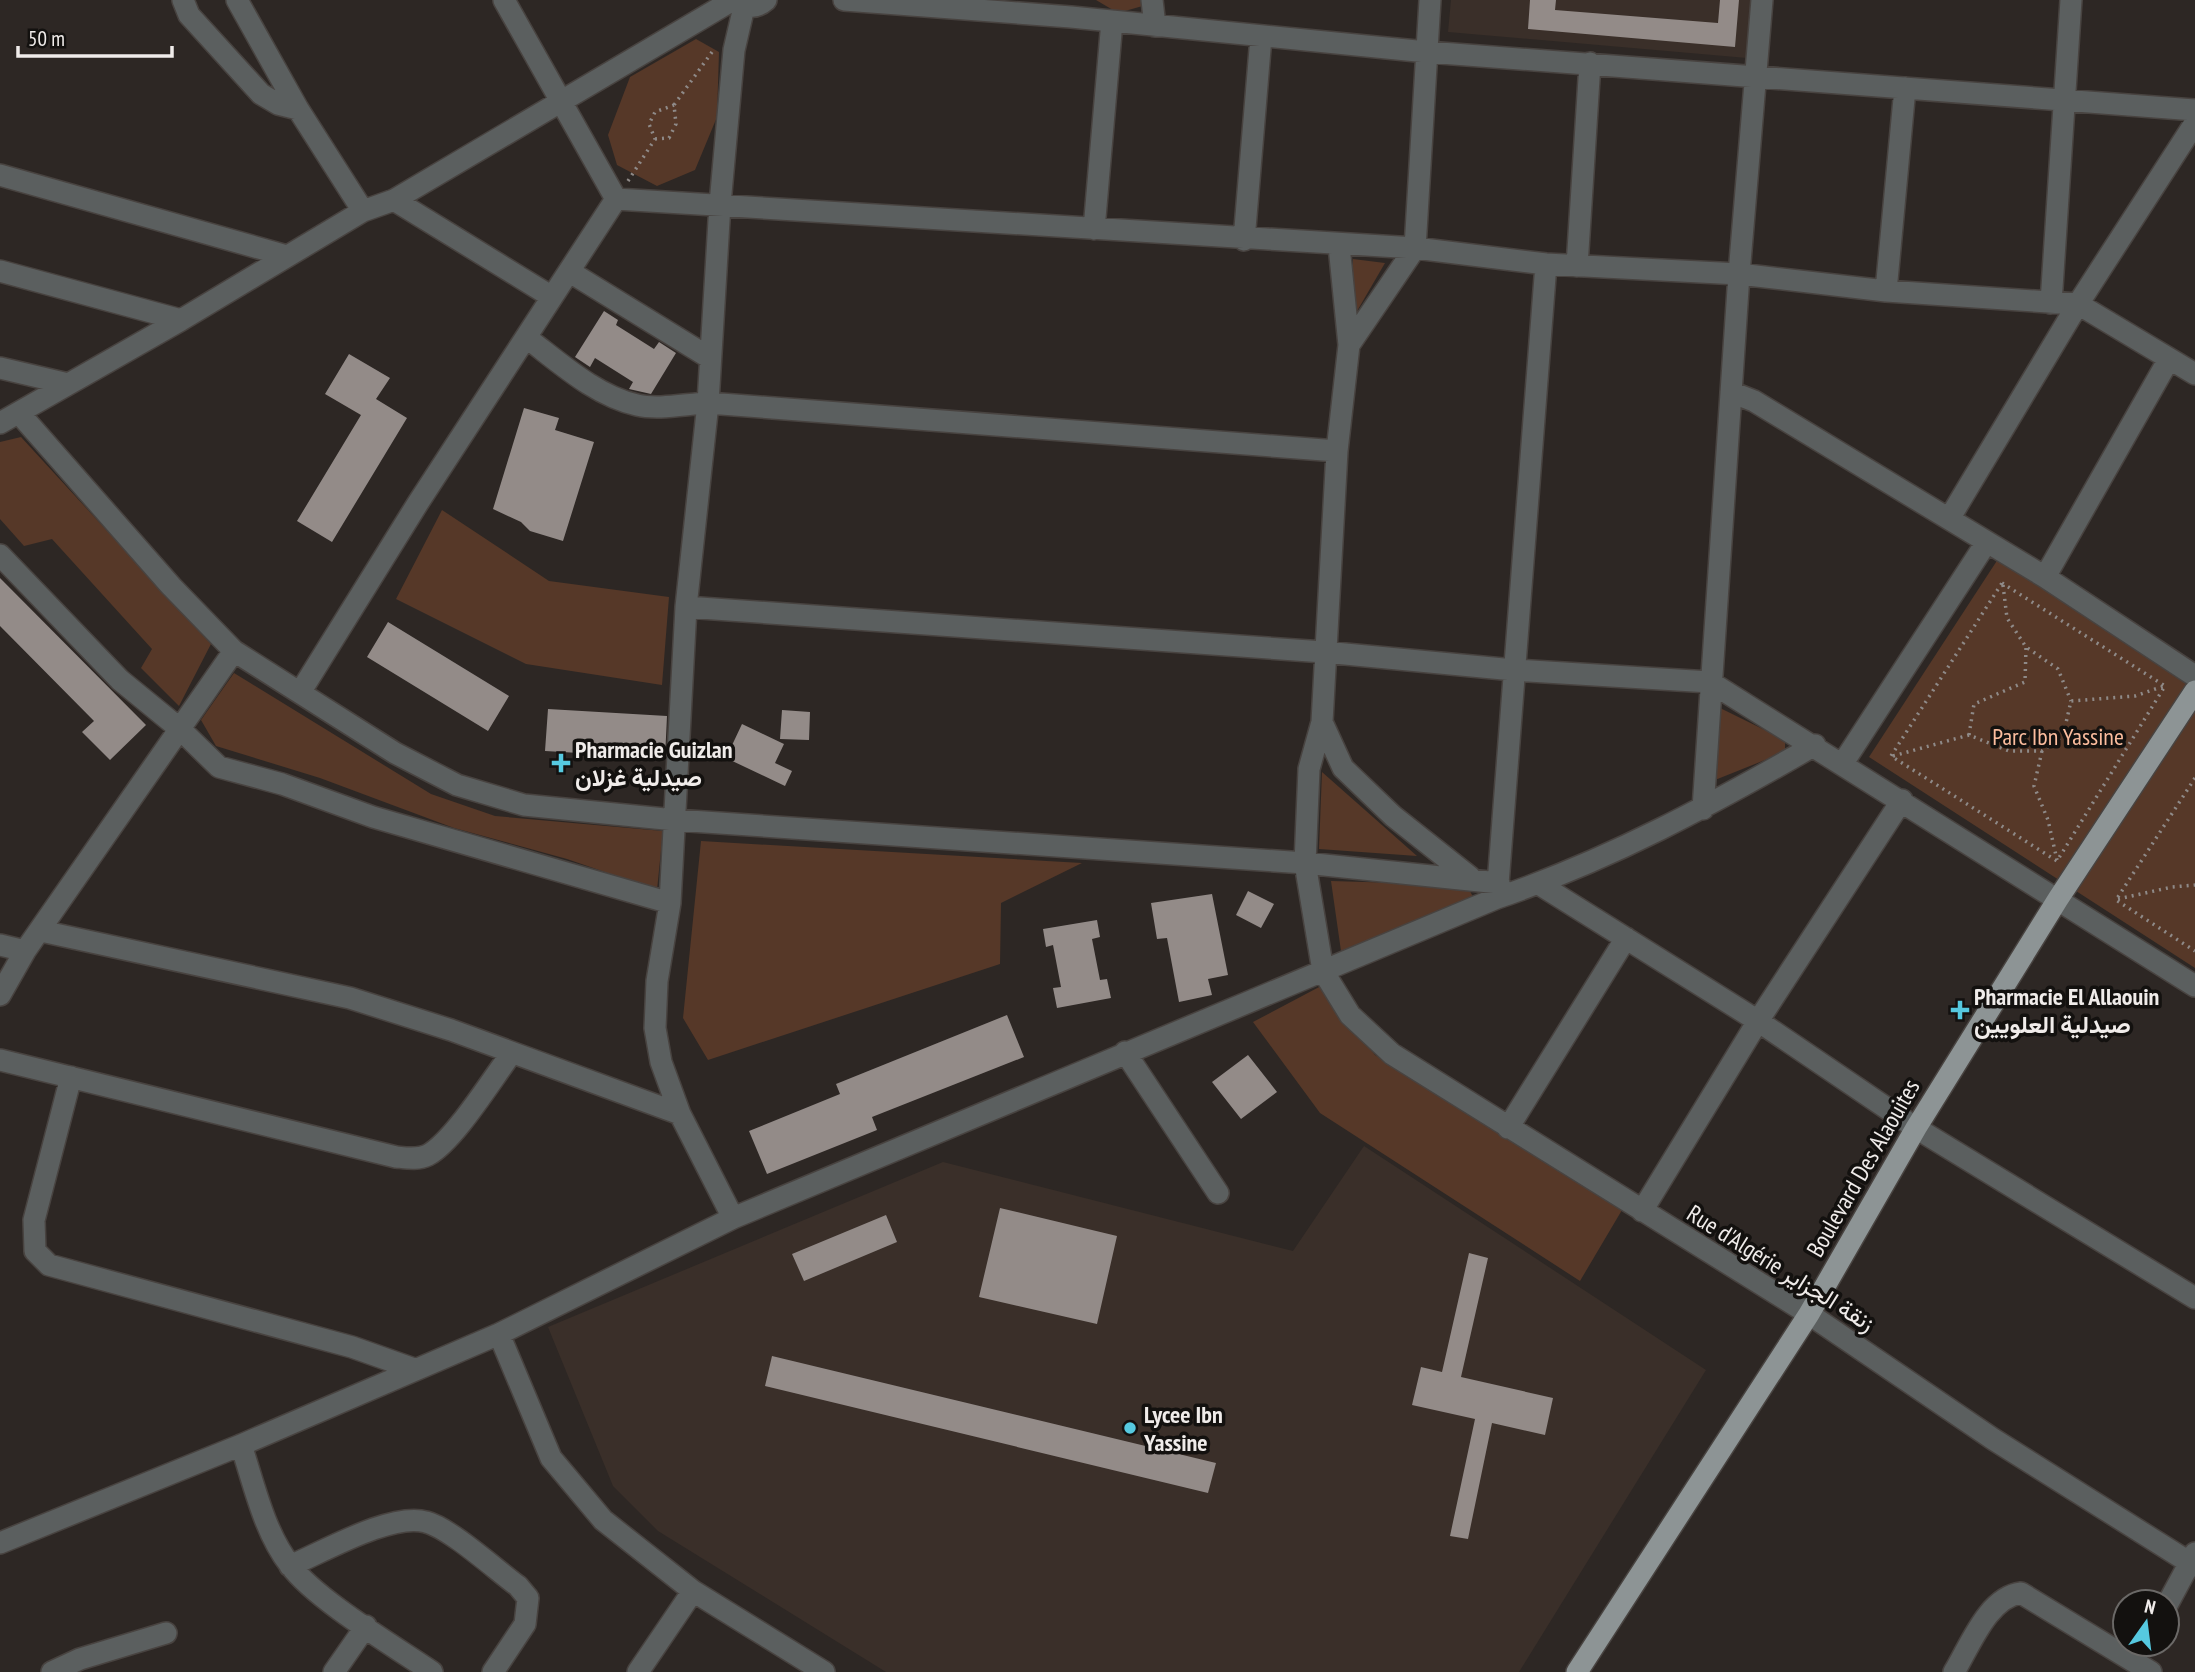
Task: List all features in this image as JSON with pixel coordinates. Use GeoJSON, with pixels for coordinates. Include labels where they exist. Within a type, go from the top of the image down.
{"type":"FeatureCollection","features":[{"type":"Feature","properties":{"kind":"main road","name":"Boulevard Des Alaouites"},"geometry":{"type":"LineString","coordinates":[[1577,1672],[1809,1314],[1916,1128],[2058,899],[2195,691]]}},
{"type":"Feature","properties":{"kind":"street"},"geometry":{"type":"LineString","coordinates":[[183,0],[190,15],[261,94],[278,104],[298,109]]}},
{"type":"Feature","properties":{"kind":"street"},"geometry":{"type":"LineString","coordinates":[[237,0],[298,109],[363,211]]}},
{"type":"Feature","properties":{"kind":"street"},"geometry":{"type":"LineString","coordinates":[[504,0],[616,199]]}},
{"type":"Feature","properties":{"kind":"street"},"geometry":{"type":"LineString","coordinates":[[766,0],[753,7],[737,2],[562,99],[394,200],[363,211],[181,320],[9,418],[234,651],[301,691],[395,754],[457,785],[524,805],[675,820],[1305,863],[1471,878]]}},
{"type":"Feature","properties":{"kind":"street"},"geometry":{"type":"LineString","coordinates":[[844,0],[1071,17],[1427,52],[2195,110]]}},
{"type":"Feature","properties":{"kind":"street"},"geometry":{"type":"LineString","coordinates":[[1052,0],[1071,17]]}},
{"type":"Feature","properties":{"kind":"street"},"geometry":{"type":"LineString","coordinates":[[1152,0],[1155,26]]}},
{"type":"Feature","properties":{"kind":"street"},"geometry":{"type":"LineString","coordinates":[[1349,345],[1415,248],[1430,0]]}},
{"type":"Feature","properties":{"kind":"street"},"geometry":{"type":"LineString","coordinates":[[1703,809],[1739,274],[1762,0]]}},
{"type":"Feature","properties":{"kind":"street"},"geometry":{"type":"LineString","coordinates":[[2051,303],[2071,0]]}},
{"type":"Feature","properties":{"kind":"street"},"geometry":{"type":"LineString","coordinates":[[733,1217],[680,1114],[661,1062],[655,1028],[657,981],[670,903],[686,607],[708,403],[720,204],[737,2]]}},
{"type":"Feature","properties":{"kind":"street"},"geometry":{"type":"LineString","coordinates":[[1094,229],[1112,21]]}},
{"type":"Feature","properties":{"kind":"street"},"geometry":{"type":"LineString","coordinates":[[1244,240],[1261,37]]}},
{"type":"Feature","properties":{"kind":"street"},"geometry":{"type":"LineString","coordinates":[[1577,266],[1590,63]]}},
{"type":"Feature","properties":{"kind":"street"},"geometry":{"type":"LineString","coordinates":[[1886,291],[1905,88]]}},
{"type":"Feature","properties":{"kind":"street"},"geometry":{"type":"LineString","coordinates":[[1949,519],[2078,304],[2195,123]]}},
{"type":"Feature","properties":{"kind":"street"},"geometry":{"type":"LineString","coordinates":[[0,175],[286,256]]}},
{"type":"Feature","properties":{"kind":"street"},"geometry":{"type":"LineString","coordinates":[[616,199],[1339,246],[1415,248],[1546,264],[1739,274],[1886,291],[2078,304],[2195,374]]}},
{"type":"Feature","properties":{"kind":"street"},"geometry":{"type":"LineString","coordinates":[[301,691],[418,503],[616,199]]}},
{"type":"Feature","properties":{"kind":"street"},"geometry":{"type":"LineString","coordinates":[[394,200],[552,298]]}},
{"type":"Feature","properties":{"kind":"street"},"geometry":{"type":"LineString","coordinates":[[1324,971],[1305,863],[1309,769],[1322,722],[1337,451],[1349,345],[1339,246]]}},
{"type":"Feature","properties":{"kind":"street"},"geometry":{"type":"LineString","coordinates":[[1498,891],[1546,264]]}},
{"type":"Feature","properties":{"kind":"street"},"geometry":{"type":"LineString","coordinates":[[0,271],[181,320]]}},
{"type":"Feature","properties":{"kind":"street"},"geometry":{"type":"LineString","coordinates":[[570,272],[710,358]]}},
{"type":"Feature","properties":{"kind":"street"},"geometry":{"type":"LineString","coordinates":[[527,338],[583,380],[639,406],[708,403],[1337,451]]}},
{"type":"Feature","properties":{"kind":"street"},"geometry":{"type":"LineString","coordinates":[[2045,577],[2169,359]]}},
{"type":"Feature","properties":{"kind":"street"},"geometry":{"type":"LineString","coordinates":[[0,368],[68,384]]}},
{"type":"Feature","properties":{"kind":"street"},"geometry":{"type":"LineString","coordinates":[[1731,392],[1754,401],[2045,577],[2195,676]]}},
{"type":"Feature","properties":{"kind":"street"},"geometry":{"type":"LineString","coordinates":[[1843,763],[1986,543]]}},
{"type":"Feature","properties":{"kind":"street"},"geometry":{"type":"LineString","coordinates":[[0,555],[120,680],[180,729],[219,767],[282,784],[373,817],[670,903]]}},
{"type":"Feature","properties":{"kind":"street"},"geometry":{"type":"LineString","coordinates":[[686,607],[1324,652],[1514,670],[1710,682],[1815,745],[2195,986]]}},
{"type":"Feature","properties":{"kind":"street"},"geometry":{"type":"LineString","coordinates":[[0,995],[25,951],[234,651]]}},
{"type":"Feature","properties":{"kind":"street"},"geometry":{"type":"LineString","coordinates":[[1322,722],[1343,768],[1394,816],[1471,878],[1498,891]]}},
{"type":"Feature","properties":{"kind":"street"},"geometry":{"type":"LineString","coordinates":[[0,1543],[241,1445],[499,1334],[733,1217],[1324,971],[1498,891],[1539,884],[1703,809],[1815,745]]}},
{"type":"Feature","properties":{"kind":"street"},"geometry":{"type":"LineString","coordinates":[[1642,1212],[1758,1021],[1902,800]]}},
{"type":"Feature","properties":{"kind":"street"},"geometry":{"type":"LineString","coordinates":[[1539,884],[1758,1021],[1916,1128],[2195,1298]]}},
{"type":"Feature","properties":{"kind":"street"},"geometry":{"type":"LineString","coordinates":[[41,931],[350,998],[451,1030],[680,1114]]}},
{"type":"Feature","properties":{"kind":"street"},"geometry":{"type":"LineString","coordinates":[[1508,1128],[1626,938]]}},
{"type":"Feature","properties":{"kind":"street"},"geometry":{"type":"LineString","coordinates":[[0,945],[25,951]]}},
{"type":"Feature","properties":{"kind":"street","name":"Rue d'Algérie زنقة الجزاير"},"geometry":{"type":"LineString","coordinates":[[1324,971],[1350,1015],[1392,1054],[1809,1314],[1993,1439],[2193,1560]]}},
{"type":"Feature","properties":{"kind":"street"},"geometry":{"type":"LineString","coordinates":[[1125,1052],[1218,1193]]}},
{"type":"Feature","properties":{"kind":"street"},"geometry":{"type":"LineString","coordinates":[[0,1060],[396,1157],[417,1159],[430,1154],[458,1125],[511,1054]]}},
{"type":"Feature","properties":{"kind":"street"},"geometry":{"type":"LineString","coordinates":[[71,1077],[34,1220],[35,1251],[49,1265],[352,1347],[414,1369]]}},
{"type":"Feature","properties":{"kind":"street"},"geometry":{"type":"LineString","coordinates":[[499,1334],[551,1458],[603,1520],[693,1591],[802,1666],[824,1672]]}},
{"type":"Feature","properties":{"kind":"street"},"geometry":{"type":"LineString","coordinates":[[241,1445],[275,1538],[290,1566],[322,1594],[432,1672]]}},
{"type":"Feature","properties":{"kind":"street"},"geometry":{"type":"LineString","coordinates":[[290,1566],[393,1523],[417,1520],[440,1528],[518,1586],[528,1598],[525,1623],[493,1672]]}},
{"type":"Feature","properties":{"kind":"street"},"geometry":{"type":"LineString","coordinates":[[2177,1588],[2193,1560]]}},
{"type":"Feature","properties":{"kind":"street"},"geometry":{"type":"LineString","coordinates":[[638,1672],[693,1591]]}},
{"type":"Feature","properties":{"kind":"street"},"geometry":{"type":"LineString","coordinates":[[1954,1672],[1995,1606],[2007,1595],[2021,1593],[2137,1662]]}},
{"type":"Feature","properties":{"kind":"street"},"geometry":{"type":"LineString","coordinates":[[334,1672],[366,1626]]}},
{"type":"Feature","properties":{"kind":"street"},"geometry":{"type":"LineString","coordinates":[[52,1672],[80,1659],[166,1633]]}},
{"type":"Feature","properties":{"kind":"path"},"geometry":{"type":"LineString","coordinates":[[655,139],[649,124],[655,112],[674,105],[713,50]]}},
{"type":"Feature","properties":{"kind":"path"},"geometry":{"type":"LineString","coordinates":[[655,139],[669,138],[676,124],[674,105]]}},
{"type":"Feature","properties":{"kind":"path"},"geometry":{"type":"LineString","coordinates":[[616,199],[655,139]]}},
{"type":"Feature","properties":{"kind":"path"},"geometry":{"type":"LineString","coordinates":[[1891,756],[1969,735],[2009,751],[2042,751],[2063,736],[2071,701],[2058,669],[2026,647],[2007,618],[2002,583]]}},
{"type":"Feature","properties":{"kind":"path"},"geometry":{"type":"LineString","coordinates":[[2002,583],[2165,686]]}},
{"type":"Feature","properties":{"kind":"path"},"geometry":{"type":"LineString","coordinates":[[1891,756],[2002,583]]}},
{"type":"Feature","properties":{"kind":"path"},"geometry":{"type":"LineString","coordinates":[[1969,735],[1974,704],[2025,682],[2026,647]]}},
{"type":"Feature","properties":{"kind":"path"},"geometry":{"type":"LineString","coordinates":[[2071,701],[2135,696],[2165,686]]}},
{"type":"Feature","properties":{"kind":"path"},"geometry":{"type":"LineString","coordinates":[[2057,861],[2165,686]]}},
{"type":"Feature","properties":{"kind":"path"},"geometry":{"type":"LineString","coordinates":[[2042,751],[2034,786],[2048,820],[2057,861]]}},
{"type":"Feature","properties":{"kind":"path"},"geometry":{"type":"LineString","coordinates":[[1891,756],[2057,861]]}},
{"type":"Feature","properties":{"kind":"path"},"geometry":{"type":"LineString","coordinates":[[2116,900],[2195,778]]}},
{"type":"Feature","properties":{"kind":"path"},"geometry":{"type":"LineString","coordinates":[[2116,900],[2172,887],[2195,885]]}},
{"type":"Feature","properties":{"kind":"path"},"geometry":{"type":"LineString","coordinates":[[2116,900],[2195,951]]}},
{"type":"Feature","properties":{"kind":"shaded area"},"geometry":{"type":"Polygon","coordinates":[[[1451,0],[1752,0],[1747,58],[1448,32],[1451,0]]]}},
{"type":"Feature","properties":{"kind":"shaded area","name":"Lycee Ibn Yassine"},"geometry":{"type":"Polygon","coordinates":[[[1364,1146],[1706,1370],[1519,1672],[886,1672],[658,1531],[613,1486],[548,1327],[943,1162],[1293,1251],[1364,1146]]]}},
{"type":"Feature","properties":{"kind":"green space"},"geometry":{"type":"Polygon","coordinates":[[[1096,0],[1146,0],[1146,5],[1118,13],[1096,0]]]}},
{"type":"Feature","properties":{"kind":"green space"},"geometry":{"type":"Polygon","coordinates":[[[696,39],[719,52],[717,117],[695,170],[657,186],[617,165],[608,135],[630,77],[696,39]]]}},
{"type":"Feature","properties":{"kind":"green space"},"geometry":{"type":"Polygon","coordinates":[[[1353,259],[1385,263],[1353,318],[1353,259]]]}},
{"type":"Feature","properties":{"kind":"green space"},"geometry":{"type":"Polygon","coordinates":[[[21,437],[211,644],[179,706],[141,668],[152,649],[52,539],[24,546],[0,519],[0,442],[21,437]]]}},
{"type":"Feature","properties":{"kind":"green space"},"geometry":{"type":"Polygon","coordinates":[[[442,510],[549,581],[669,597],[662,685],[526,664],[396,599],[442,510]]]}},
{"type":"Feature","properties":{"kind":"green space","name":"Parc Ibn Yassine"},"geometry":{"type":"Polygon","coordinates":[[[2000,556],[2195,682],[2195,968],[1869,757],[2000,556]]]}},
{"type":"Feature","properties":{"kind":"green space"},"geometry":{"type":"Polygon","coordinates":[[[234,673],[431,794],[495,816],[663,831],[657,890],[567,859],[454,828],[320,778],[216,746],[201,720],[234,673]]]}},
{"type":"Feature","properties":{"kind":"green space"},"geometry":{"type":"Polygon","coordinates":[[[1718,707],[1785,740],[1785,752],[1715,780],[1718,707]]]}},
{"type":"Feature","properties":{"kind":"green space"},"geometry":{"type":"Polygon","coordinates":[[[1322,772],[1417,856],[1319,849],[1322,772]]]}},
{"type":"Feature","properties":{"kind":"green space"},"geometry":{"type":"Polygon","coordinates":[[[701,841],[1082,863],[1001,903],[1000,964],[708,1060],[683,1018],[701,841]]]}},
{"type":"Feature","properties":{"kind":"green space"},"geometry":{"type":"Polygon","coordinates":[[[1331,881],[1467,885],[1473,897],[1341,951],[1331,881]]]}},
{"type":"Feature","properties":{"kind":"green space"},"geometry":{"type":"Polygon","coordinates":[[[1321,986],[1375,1055],[1622,1210],[1580,1281],[1320,1113],[1253,1022],[1321,986]]]}},
{"type":"Feature","properties":{"kind":"building"},"geometry":{"type":"Polygon","coordinates":[[[1530,0],[1556,0],[1555,10],[1718,23],[1720,0],[1739,0],[1735,47],[1528,29],[1530,0]]]}},
{"type":"Feature","properties":{"kind":"building"},"geometry":{"type":"Polygon","coordinates":[[[604,311],[618,320],[616,325],[654,349],[659,342],[676,353],[651,394],[629,389],[633,382],[595,358],[590,367],[575,357],[604,311]]]}},
{"type":"Feature","properties":{"kind":"building"},"geometry":{"type":"Polygon","coordinates":[[[349,354],[390,378],[376,399],[407,418],[332,542],[297,521],[361,415],[325,394],[349,354]]]}},
{"type":"Feature","properties":{"kind":"building"},"geometry":{"type":"Polygon","coordinates":[[[524,408],[559,418],[555,430],[594,442],[563,541],[530,531],[521,522],[493,509],[524,408]]]}},
{"type":"Feature","properties":{"kind":"building"},"geometry":{"type":"Polygon","coordinates":[[[0,578],[146,725],[110,760],[82,732],[94,721],[0,626],[0,578]]]}},
{"type":"Feature","properties":{"kind":"building"},"geometry":{"type":"Polygon","coordinates":[[[388,622],[509,696],[488,731],[367,657],[388,622]]]}},
{"type":"Feature","properties":{"kind":"building"},"geometry":{"type":"Polygon","coordinates":[[[548,709],[667,716],[665,758],[545,751],[548,709]]]}},
{"type":"Feature","properties":{"kind":"building"},"geometry":{"type":"Polygon","coordinates":[[[782,710],[810,712],[809,740],[780,739],[782,710]]]}},
{"type":"Feature","properties":{"kind":"building"},"geometry":{"type":"Polygon","coordinates":[[[742,724],[784,744],[775,763],[792,771],[785,786],[726,758],[742,724]]]}},
{"type":"Feature","properties":{"kind":"building"},"geometry":{"type":"Polygon","coordinates":[[[1248,891],[1274,904],[1261,928],[1236,915],[1248,891]]]}},
{"type":"Feature","properties":{"kind":"building"},"geometry":{"type":"Polygon","coordinates":[[[1212,894],[1228,975],[1208,979],[1212,995],[1179,1002],[1167,938],[1157,939],[1151,903],[1212,894]]]}},
{"type":"Feature","properties":{"kind":"building"},"geometry":{"type":"Polygon","coordinates":[[[1097,920],[1100,937],[1092,939],[1100,980],[1107,979],[1111,998],[1057,1008],[1053,988],[1061,987],[1053,945],[1046,947],[1043,929],[1097,920]]]}},
{"type":"Feature","properties":{"kind":"building"},"geometry":{"type":"Polygon","coordinates":[[[1007,1015],[1024,1057],[872,1117],[877,1130],[767,1174],[749,1131],[840,1094],[836,1084],[1007,1015]]]}},
{"type":"Feature","properties":{"kind":"building"},"geometry":{"type":"Polygon","coordinates":[[[1248,1055],[1277,1092],[1241,1119],[1212,1082],[1248,1055]]]}},
{"type":"Feature","properties":{"kind":"building"},"geometry":{"type":"Polygon","coordinates":[[[1000,1208],[1117,1236],[1097,1324],[979,1297],[1000,1208]]]}},
{"type":"Feature","properties":{"kind":"building"},"geometry":{"type":"Polygon","coordinates":[[[886,1215],[897,1242],[804,1281],[792,1254],[886,1215]]]}},
{"type":"Feature","properties":{"kind":"building"},"geometry":{"type":"Polygon","coordinates":[[[1469,1253],[1488,1258],[1461,1377],[1553,1398],[1545,1435],[1492,1423],[1468,1539],[1450,1536],[1475,1419],[1412,1405],[1421,1367],[1442,1372],[1469,1253]]]}},
{"type":"Feature","properties":{"kind":"building"},"geometry":{"type":"Polygon","coordinates":[[[772,1356],[1216,1463],[1208,1493],[765,1386],[772,1356]]]}},
{"type":"Feature","properties":{"kind":"place","name":"Pharmacie Guizlan صيدلية غزلان"},"geometry":{"type":"Point","coordinates":[561,763]}},
{"type":"Feature","properties":{"kind":"place","name":"Pharmacie El Allaouin صيدلية العلويين"},"geometry":{"type":"Point","coordinates":[1960,1010]}},
{"type":"Feature","properties":{"kind":"place","name":"Lycee Ibn Yassine"},"geometry":{"type":"Point","coordinates":[1130,1428]}}]}
